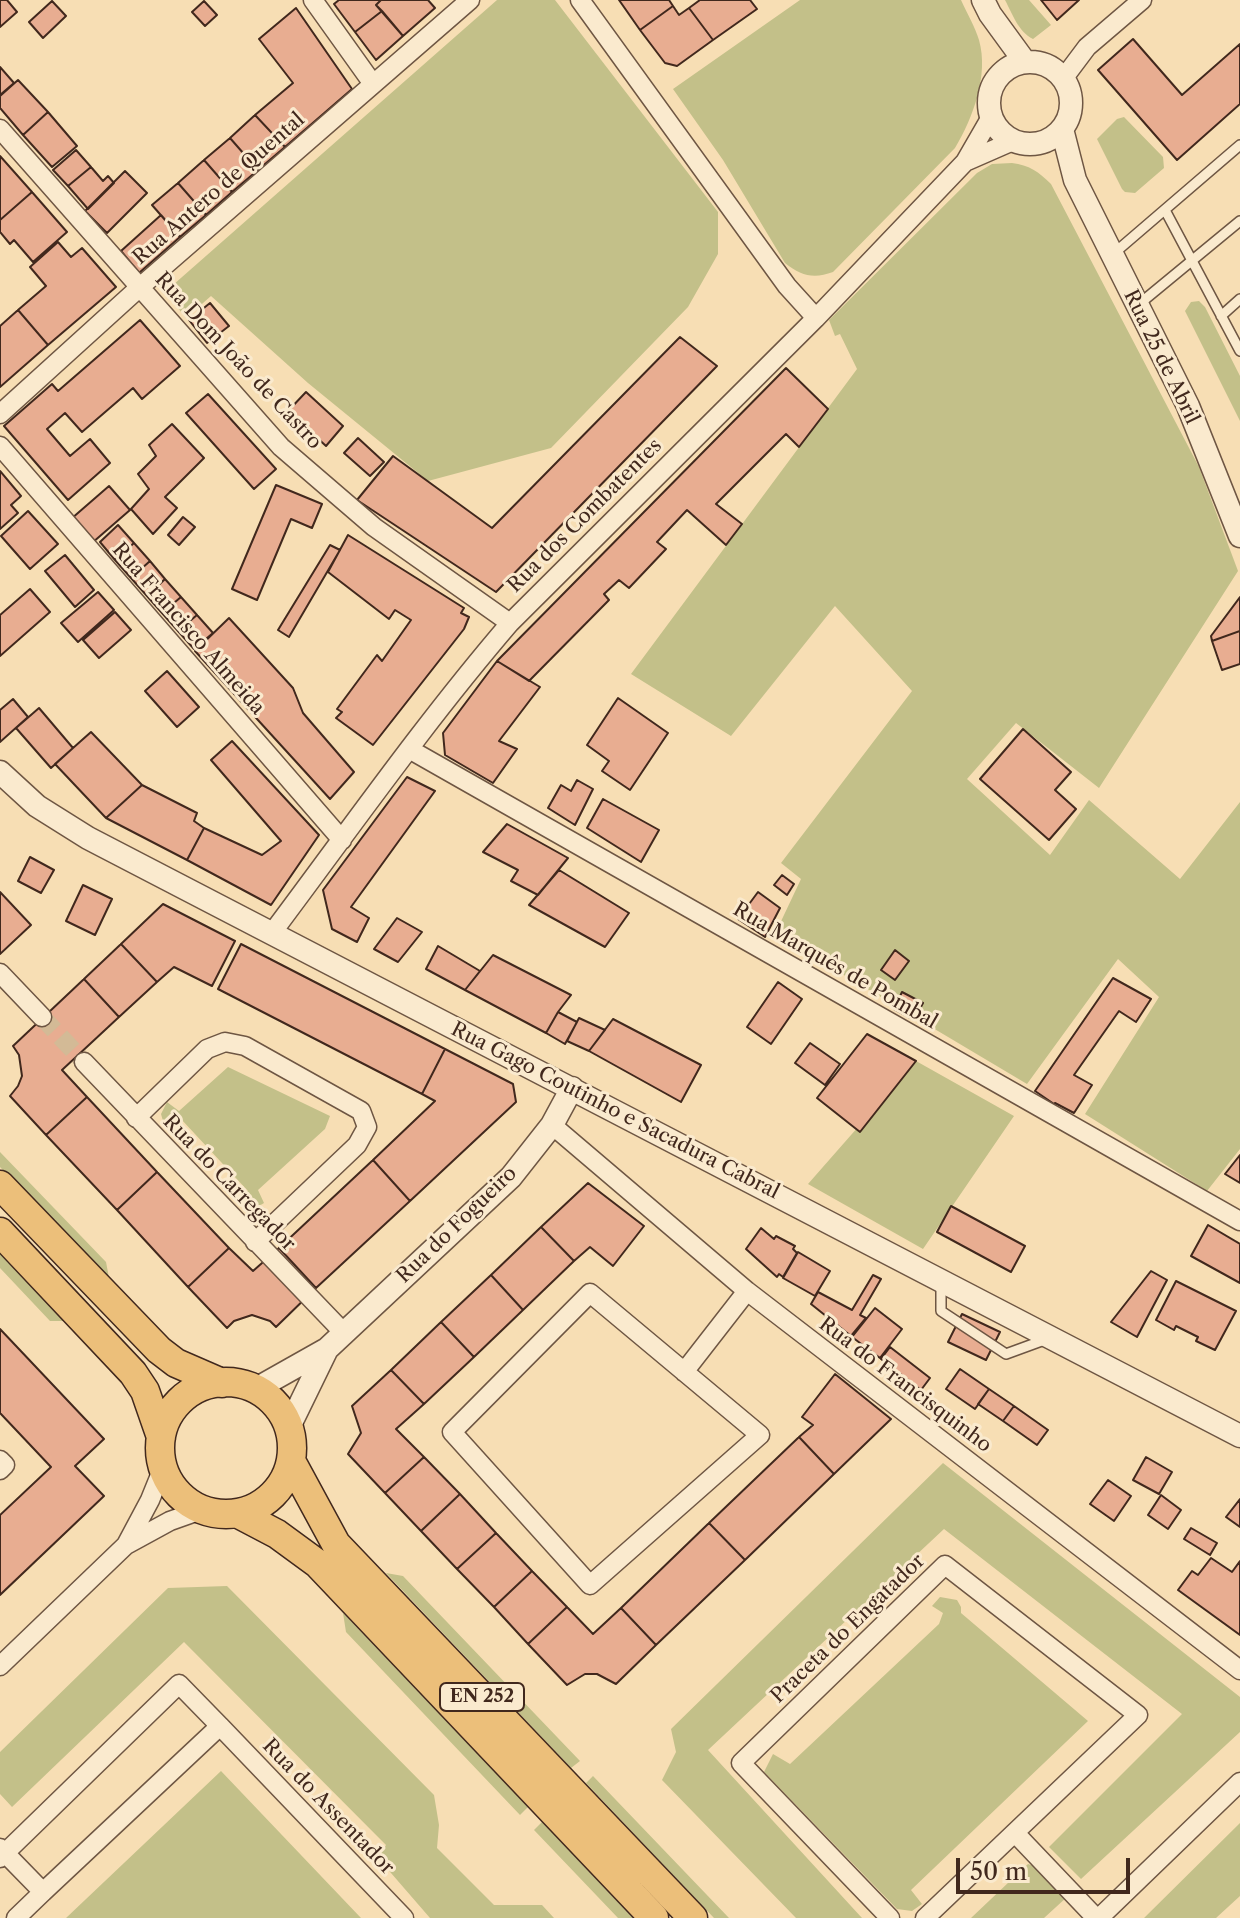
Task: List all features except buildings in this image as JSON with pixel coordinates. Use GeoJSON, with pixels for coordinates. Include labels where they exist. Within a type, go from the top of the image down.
{"type":"FeatureCollection","features":[{"type":"Feature","properties":{"kind":"main road"},"geometry":{"type":"LineString","coordinates":[[0,1185],[159,1350],[176,1363],[222,1383]]}},
{"type":"Feature","properties":{"kind":"main road"},"geometry":{"type":"LineString","coordinates":[[0,1232],[133,1373],[145,1391],[161,1437],[163,1468],[171,1486],[201,1510]]}},
{"type":"Feature","properties":{"kind":"main road"},"geometry":{"type":"LineString","coordinates":[[161,1437],[168,1417],[182,1399],[200,1388],[222,1383],[239,1383],[256,1389],[281,1411],[289,1427]]}},
{"type":"Feature","properties":{"kind":"main road","name":"EN 252"},"geometry":{"type":"LineString","coordinates":[[289,1427],[291,1461],[336,1544],[693,1918]]}},
{"type":"Feature","properties":{"kind":"main road"},"geometry":{"type":"LineString","coordinates":[[237,1513],[256,1507],[272,1495],[284,1479],[291,1461]]}},
{"type":"Feature","properties":{"kind":"main road","name":"EN 252"},"geometry":{"type":"LineString","coordinates":[[201,1510],[219,1514],[237,1513],[277,1534],[318,1564],[654,1918]]}},
{"type":"Feature","properties":{"kind":"street"},"geometry":{"type":"LineString","coordinates":[[313,0],[373,84]]}},
{"type":"Feature","properties":{"kind":"street","name":"Rua Antero de Quental"},"geometry":{"type":"LineString","coordinates":[[0,414],[140,287],[470,0]]}},
{"type":"Feature","properties":{"kind":"street"},"geometry":{"type":"LineString","coordinates":[[580,0],[787,286],[816,318]]}},
{"type":"Feature","properties":{"kind":"street"},"geometry":{"type":"LineString","coordinates":[[1063,79],[1087,47],[1142,0]]}},
{"type":"Feature","properties":{"kind":"street"},"geometry":{"type":"LineString","coordinates":[[986,7],[1025,62]]}},
{"type":"Feature","properties":{"kind":"street"},"geometry":{"type":"LineString","coordinates":[[986,7],[999,46],[999,76],[990,96],[991,117],[1003,135],[1013,141],[1035,144],[1062,129],[1069,118],[1071,104],[1063,79],[1046,66],[1025,62],[999,76]]}},
{"type":"Feature","properties":{"kind":"street","name":"Rua dos Combatentes"},"geometry":{"type":"LineString","coordinates":[[272,933],[474,664],[510,623],[816,318],[965,162],[991,117]]}},
{"type":"Feature","properties":{"kind":"street","name":"Rua Dom João de Castro"},"geometry":{"type":"LineString","coordinates":[[0,129],[281,447],[374,527],[510,623]]}},
{"type":"Feature","properties":{"kind":"street","name":"Rua 25 de Abril"},"geometry":{"type":"LineString","coordinates":[[1062,129],[1075,180],[1188,406],[1240,536]]}},
{"type":"Feature","properties":{"kind":"street","name":"Rua dos Combatentes"},"geometry":{"type":"LineString","coordinates":[[965,162],[1013,141]]}},
{"type":"Feature","properties":{"kind":"street","name":"Rua 25 de Abril"},"geometry":{"type":"LineString","coordinates":[[1035,144],[1075,180]]}},
{"type":"Feature","properties":{"kind":"street","name":"Rua Francisco Almeida"},"geometry":{"type":"LineString","coordinates":[[0,446],[342,840]]}},
{"type":"Feature","properties":{"kind":"street","name":"Rua Marquês de Pombal"},"geometry":{"type":"LineString","coordinates":[[409,749],[1240,1221]]}},
{"type":"Feature","properties":{"kind":"street","name":"Rua Gago Coutinho e Sacadura Cabral"},"geometry":{"type":"LineString","coordinates":[[0,772],[37,806],[88,838],[1240,1436]]}},
{"type":"Feature","properties":{"kind":"street"},"geometry":{"type":"LineString","coordinates":[[0,973],[42,1017]]}},
{"type":"Feature","properties":{"kind":"street"},"geometry":{"type":"LineString","coordinates":[[136,1118],[207,1049],[225,1042],[245,1046],[361,1111],[367,1127],[357,1145],[255,1242]]}},
{"type":"Feature","properties":{"kind":"street","name":"Rua do Carregador"},"geometry":{"type":"LineString","coordinates":[[84,1062],[344,1333]]}},
{"type":"Feature","properties":{"kind":"street","name":"Rua do Fogueiro"},"geometry":{"type":"LineString","coordinates":[[256,1389],[327,1349],[511,1177],[552,1125],[572,1088]]}},
{"type":"Feature","properties":{"kind":"street","name":"Rua do Francisquinho"},"geometry":{"type":"LineString","coordinates":[[552,1125],[747,1291],[1240,1670]]}},
{"type":"Feature","properties":{"kind":"street"},"geometry":{"type":"LineString","coordinates":[[684,1372],[747,1291]]}},
{"type":"Feature","properties":{"kind":"street"},"geometry":{"type":"LineString","coordinates":[[590,1293],[684,1372],[760,1435],[590,1585],[452,1432],[590,1293]]}},
{"type":"Feature","properties":{"kind":"street","name":"Rua do Fogueiro"},"geometry":{"type":"LineString","coordinates":[[289,1427],[327,1349]]}},
{"type":"Feature","properties":{"kind":"street"},"geometry":{"type":"LineString","coordinates":[[0,1460],[5,1465],[0,1470]]}},
{"type":"Feature","properties":{"kind":"street"},"geometry":{"type":"LineString","coordinates":[[126,1545],[163,1468]]}},
{"type":"Feature","properties":{"kind":"street"},"geometry":{"type":"LineString","coordinates":[[0,1666],[126,1545],[170,1521],[201,1510]]}},
{"type":"Feature","properties":{"kind":"street","name":"Praceta do Engatador"},"geometry":{"type":"LineString","coordinates":[[890,1918],[741,1763],[945,1565],[1138,1715],[925,1918]]}},
{"type":"Feature","properties":{"kind":"street","name":"Rua do Assentador"},"geometry":{"type":"LineString","coordinates":[[43,1892],[2,1853],[179,1684],[404,1918]]}},
{"type":"Feature","properties":{"kind":"street"},"geometry":{"type":"LineString","coordinates":[[16,1918],[220,1726]]}},
{"type":"Feature","properties":{"kind":"street"},"geometry":{"type":"LineString","coordinates":[[1015,1833],[1097,1918],[1240,1782]]}},
{"type":"Feature","properties":{"kind":"lane"},"geometry":{"type":"LineString","coordinates":[[1111,256],[1240,145]]}},
{"type":"Feature","properties":{"kind":"lane"},"geometry":{"type":"LineString","coordinates":[[1165,210],[1240,351]]}},
{"type":"Feature","properties":{"kind":"lane"},"geometry":{"type":"LineString","coordinates":[[1136,306],[1240,221]]}},
{"type":"Feature","properties":{"kind":"lane"},"geometry":{"type":"LineString","coordinates":[[1221,316],[1240,299]]}},
{"type":"Feature","properties":{"kind":"lane"},"geometry":{"type":"LineString","coordinates":[[940,1280],[941,1311],[1006,1354],[1051,1337]]}},
{"type":"Feature","properties":{"kind":"shaded area"},"geometry":{"type":"Polygon","coordinates":[[[497,0],[555,0],[718,212],[718,254],[688,307],[551,448],[428,481],[308,383],[211,296],[186,318],[165,292],[497,0]]]}},
{"type":"Feature","properties":{"kind":"shaded area"},"geometry":{"type":"Polygon","coordinates":[[[800,0],[961,0],[982,53],[978,96],[955,148],[833,272],[814,276],[785,263],[723,160],[673,89],[800,0]]]}},
{"type":"Feature","properties":{"kind":"shaded area"},"geometry":{"type":"Polygon","coordinates":[[[1005,0],[1029,0],[1051,25],[1033,39],[1020,27],[1005,0]]]}},
{"type":"Feature","properties":{"kind":"shaded area"},"geometry":{"type":"Polygon","coordinates":[[[1124,117],[1163,157],[1164,168],[1135,193],[1122,189],[1097,139],[1117,119],[1124,117]]]}},
{"type":"Feature","properties":{"kind":"shaded area"},"geometry":{"type":"Polygon","coordinates":[[[992,164],[1024,165],[1051,184],[1199,467],[1238,571],[1099,788],[1016,723],[967,779],[1050,855],[1089,800],[1180,879],[1240,802],[1240,1149],[1207,1191],[1085,1114],[1159,997],[1118,959],[1027,1084],[775,934],[801,879],[781,863],[912,691],[835,606],[731,736],[631,674],[857,369],[840,334],[835,336],[829,320],[977,173],[992,164]]]}},
{"type":"Feature","properties":{"kind":"shaded area"},"geometry":{"type":"Polygon","coordinates":[[[1199,301],[1240,376],[1240,421],[1185,311],[1191,302],[1199,301]]]}},
{"type":"Feature","properties":{"kind":"shaded area"},"geometry":{"type":"Polygon","coordinates":[[[916,1061],[1014,1116],[923,1249],[808,1184],[916,1061]]]}},
{"type":"Feature","properties":{"kind":"shaded area"},"geometry":{"type":"Polygon","coordinates":[[[228,1067],[330,1116],[325,1129],[258,1190],[264,1203],[257,1206],[237,1200],[248,1191],[181,1119],[165,1128],[161,1114],[167,1102],[179,1111],[228,1067]]]}},
{"type":"Feature","properties":{"kind":"shaded area"},"geometry":{"type":"Polygon","coordinates":[[[0,1152],[106,1262],[110,1283],[0,1167],[0,1152]]]}},
{"type":"Feature","properties":{"kind":"shaded area"},"geometry":{"type":"Polygon","coordinates":[[[0,1252],[66,1321],[50,1321],[0,1268],[0,1252]]]}},
{"type":"Feature","properties":{"kind":"shaded area"},"geometry":{"type":"Polygon","coordinates":[[[943,1463],[1240,1697],[1240,1732],[1081,1879],[1049,1847],[1182,1714],[944,1529],[708,1750],[862,1918],[796,1918],[662,1780],[676,1752],[671,1729],[943,1463]]]}},
{"type":"Feature","properties":{"kind":"shaded area"},"geometry":{"type":"Polygon","coordinates":[[[386,1573],[403,1576],[580,1761],[571,1768],[386,1573]]]}},
{"type":"Feature","properties":{"kind":"shaded area"},"geometry":{"type":"Polygon","coordinates":[[[227,1586],[434,1795],[439,1825],[437,1848],[494,1905],[542,1905],[554,1918],[430,1918],[378,1858],[386,1845],[184,1642],[12,1807],[0,1794],[0,1752],[168,1588],[227,1586]]]}},
{"type":"Feature","properties":{"kind":"shaded area"},"geometry":{"type":"Polygon","coordinates":[[[940,1597],[957,1600],[961,1613],[1088,1721],[911,1890],[922,1904],[912,1911],[897,1909],[764,1772],[773,1754],[790,1764],[939,1624],[943,1613],[932,1606],[940,1597]]]}},
{"type":"Feature","properties":{"kind":"shaded area"},"geometry":{"type":"Polygon","coordinates":[[[343,1613],[528,1807],[520,1815],[346,1632],[343,1613]]]}},
{"type":"Feature","properties":{"kind":"shaded area"},"geometry":{"type":"Polygon","coordinates":[[[221,1771],[361,1918],[66,1918],[221,1771]]]}},
{"type":"Feature","properties":{"kind":"shaded area"},"geometry":{"type":"Polygon","coordinates":[[[593,1776],[729,1918],[714,1918],[586,1783],[593,1776]]]}},
{"type":"Feature","properties":{"kind":"shaded area"},"geometry":{"type":"Polygon","coordinates":[[[542,1822],[633,1918],[618,1918],[534,1830],[542,1822]]]}},
{"type":"Feature","properties":{"kind":"shaded area"},"geometry":{"type":"Polygon","coordinates":[[[1240,1823],[1240,1896],[1216,1918],[1144,1918],[1240,1823]]]}},
{"type":"Feature","properties":{"kind":"shaded area"},"geometry":{"type":"Polygon","coordinates":[[[1028,1864],[1040,1868],[1067,1897],[1044,1918],[971,1918],[1028,1864]]]}},
{"type":"Feature","properties":{"kind":"tunnel"},"geometry":{"type":"LineString","coordinates":[[42,1017],[84,1062]]}}]}
